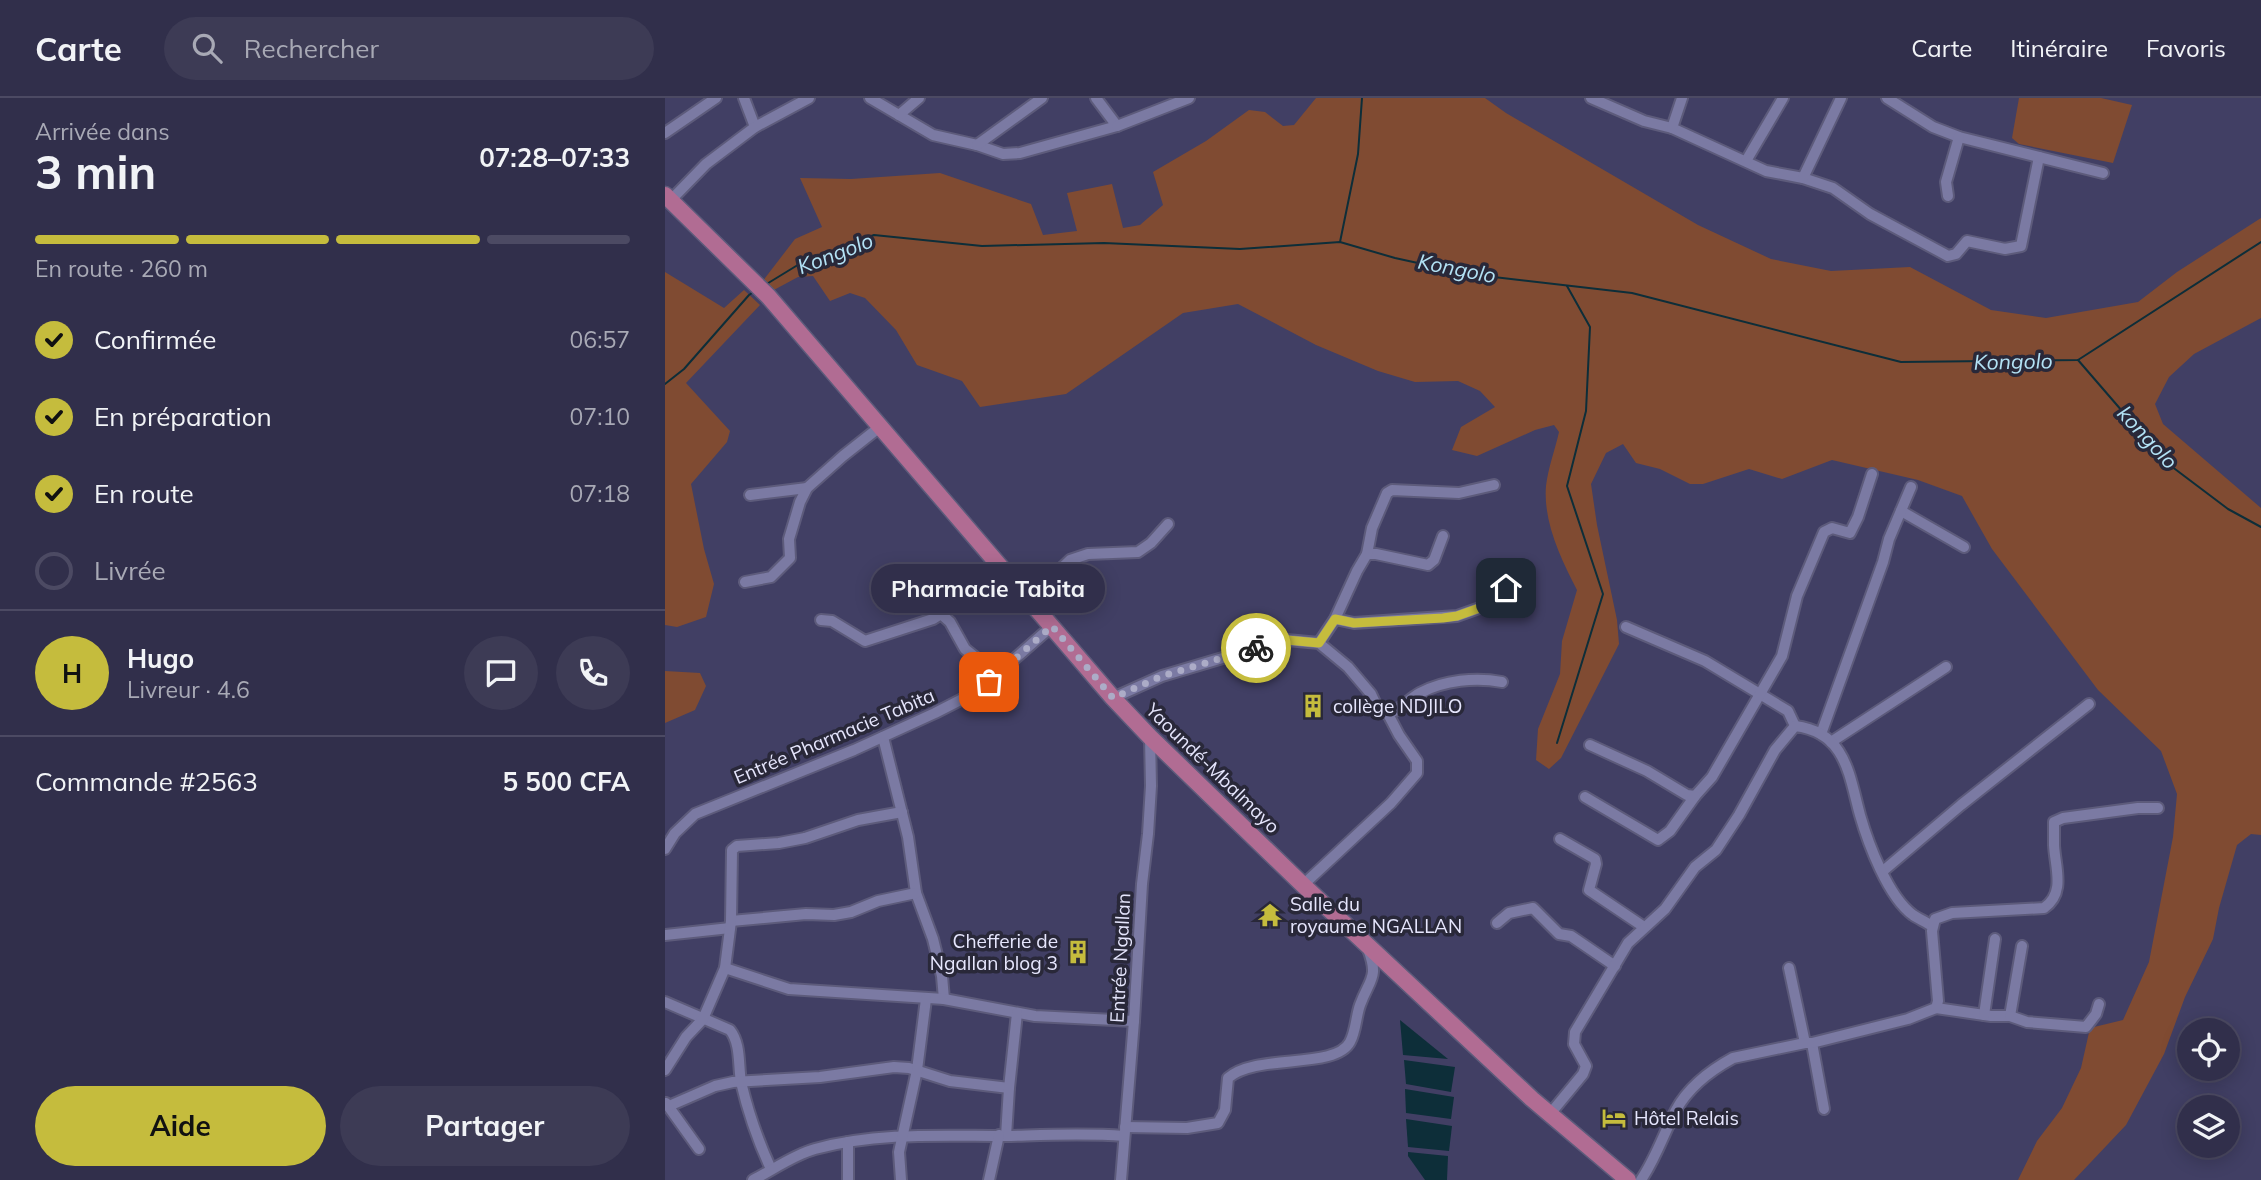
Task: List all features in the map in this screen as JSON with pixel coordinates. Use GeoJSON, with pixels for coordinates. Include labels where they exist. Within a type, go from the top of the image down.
{"type":"FeatureCollection","features":[{"type":"Feature","properties":{"kind":"highway","name":"Yaoundé-Mbalmayo"},"geometry":{"type":"LineString","coordinates":[[667,198],[763,291],[1113,698],[1150,737],[1303,885],[1550,1114],[1628,1180]]}},
{"type":"Feature","properties":{"kind":"street"},"geometry":{"type":"LineString","coordinates":[[665,133],[716,98]]}},
{"type":"Feature","properties":{"kind":"street"},"geometry":{"type":"LineString","coordinates":[[744,98],[755,127]]}},
{"type":"Feature","properties":{"kind":"street"},"geometry":{"type":"LineString","coordinates":[[667,198],[755,127],[809,98]]}},
{"type":"Feature","properties":{"kind":"street"},"geometry":{"type":"LineString","coordinates":[[870,98],[933,135],[977,145],[1003,155],[1117,126],[1189,98]]}},
{"type":"Feature","properties":{"kind":"street"},"geometry":{"type":"LineString","coordinates":[[899,115],[919,98]]}},
{"type":"Feature","properties":{"kind":"street"},"geometry":{"type":"LineString","coordinates":[[977,145],[1042,98]]}},
{"type":"Feature","properties":{"kind":"street"},"geometry":{"type":"LineString","coordinates":[[1096,98],[1117,126]]}},
{"type":"Feature","properties":{"kind":"street"},"geometry":{"type":"LineString","coordinates":[[1591,98],[1644,121],[1672,128],[1766,171],[1803,178],[1833,188],[1870,214],[1952,256],[1967,241],[2005,249],[2021,246],[2039,157]]}},
{"type":"Feature","properties":{"kind":"street"},"geometry":{"type":"LineString","coordinates":[[1672,128],[1682,98]]}},
{"type":"Feature","properties":{"kind":"street"},"geometry":{"type":"LineString","coordinates":[[1746,161],[1783,98]]}},
{"type":"Feature","properties":{"kind":"street"},"geometry":{"type":"LineString","coordinates":[[1803,178],[1841,98]]}},
{"type":"Feature","properties":{"kind":"street"},"geometry":{"type":"LineString","coordinates":[[1887,98],[1933,127],[1959,137],[2103,173]]}},
{"type":"Feature","properties":{"kind":"street"},"geometry":{"type":"LineString","coordinates":[[1948,196],[1946,182],[1959,137]]}},
{"type":"Feature","properties":{"kind":"street"},"geometry":{"type":"LineString","coordinates":[[745,582],[771,577],[790,558],[789,539],[807,488],[881,426]]}},
{"type":"Feature","properties":{"kind":"street"},"geometry":{"type":"LineString","coordinates":[[1585,797],[1658,840],[1669,831],[1712,777],[1782,656],[1797,596],[1824,532],[1832,528],[1850,533],[1873,474]]}},
{"type":"Feature","properties":{"kind":"street"},"geometry":{"type":"LineString","coordinates":[[1319,643],[1335,619],[1367,554],[1372,528],[1384,497],[1392,490],[1459,493],[1494,485]]}},
{"type":"Feature","properties":{"kind":"street"},"geometry":{"type":"LineString","coordinates":[[1821,734],[1911,487]]}},
{"type":"Feature","properties":{"kind":"street"},"geometry":{"type":"LineString","coordinates":[[750,495],[807,488]]}},
{"type":"Feature","properties":{"kind":"street"},"geometry":{"type":"LineString","coordinates":[[1901,511],[1964,547]]}},
{"type":"Feature","properties":{"kind":"street"},"geometry":{"type":"LineString","coordinates":[[1028,600],[1070,560],[1088,554],[1138,552],[1151,543],[1168,524]]}},
{"type":"Feature","properties":{"kind":"street"},"geometry":{"type":"LineString","coordinates":[[1367,554],[1428,565],[1434,560],[1443,536]]}},
{"type":"Feature","properties":{"kind":"street"},"geometry":{"type":"LineString","coordinates":[[1335,619],[1354,623],[1457,616],[1499,601],[1505,596],[1506,588]]}},
{"type":"Feature","properties":{"kind":"street"},"geometry":{"type":"LineString","coordinates":[[821,620],[832,621],[865,641],[941,614],[950,622],[965,649],[975,657],[982,674],[989,682]]}},
{"type":"Feature","properties":{"kind":"street","name":"Entrée Pharmacie Tabita"},"geometry":{"type":"LineString","coordinates":[[665,849],[675,833],[695,814],[883,737],[978,691],[1052,626]]}},
{"type":"Feature","properties":{"kind":"street"},"geometry":{"type":"LineString","coordinates":[[1626,627],[1705,661],[1788,711],[1795,726]]}},
{"type":"Feature","properties":{"kind":"street"},"geometry":{"type":"LineString","coordinates":[[1113,698],[1162,676],[1287,640],[1319,643],[1348,667],[1371,694],[1378,709],[1388,715],[1417,761],[1417,773],[1391,803],[1303,885]]}},
{"type":"Feature","properties":{"kind":"street"},"geometry":{"type":"LineString","coordinates":[[1831,743],[1945,667]]}},
{"type":"Feature","properties":{"kind":"street"},"geometry":{"type":"LineString","coordinates":[[1388,715],[1422,692],[1437,686],[1487,679],[1502,682]]}},
{"type":"Feature","properties":{"kind":"street"},"geometry":{"type":"LineString","coordinates":[[1883,872],[1961,805],[2089,704]]}},
{"type":"Feature","properties":{"kind":"street"},"geometry":{"type":"LineString","coordinates":[[1795,726],[1807,727],[1821,734],[1846,762],[1860,814],[1895,895],[1911,914],[1932,926]]}},
{"type":"Feature","properties":{"kind":"street"},"geometry":{"type":"LineString","coordinates":[[1550,1114],[1583,1074],[1586,1066],[1574,1044],[1575,1032],[1628,943],[1665,909],[1695,867],[1716,850],[1739,816],[1775,750],[1795,726]]}},
{"type":"Feature","properties":{"kind":"street"},"geometry":{"type":"LineString","coordinates":[[883,737],[902,812],[916,893],[933,939],[942,976],[944,999]]}},
{"type":"Feature","properties":{"kind":"street","name":"Entrée Ngallan"},"geometry":{"type":"LineString","coordinates":[[1121,1180],[1151,786],[1150,737]]}},
{"type":"Feature","properties":{"kind":"street"},"geometry":{"type":"LineString","coordinates":[[1590,745],[1647,771],[1687,795],[1695,796]]}},
{"type":"Feature","properties":{"kind":"street"},"geometry":{"type":"LineString","coordinates":[[1936,1008],[1938,1001],[1932,926],[1934,919],[1952,913],[2044,908],[2054,900],[2057,882],[2055,821],[2138,808],[2158,808]]}},
{"type":"Feature","properties":{"kind":"street"},"geometry":{"type":"LineString","coordinates":[[665,1070],[686,1037],[703,1019],[725,968],[731,925],[732,849],[805,838],[858,820],[902,812]]}},
{"type":"Feature","properties":{"kind":"street"},"geometry":{"type":"LineString","coordinates":[[1560,839],[1595,859],[1589,890],[1644,927]]}},
{"type":"Feature","properties":{"kind":"street"},"geometry":{"type":"LineString","coordinates":[[665,935],[806,915],[834,915],[851,912],[878,901],[916,893]]}},
{"type":"Feature","properties":{"kind":"street"},"geometry":{"type":"LineString","coordinates":[[1497,923],[1510,913],[1533,908],[1559,934],[1571,936],[1615,967]]}},
{"type":"Feature","properties":{"kind":"street"},"geometry":{"type":"LineString","coordinates":[[1983,1015],[1995,939]]}},
{"type":"Feature","properties":{"kind":"street"},"geometry":{"type":"LineString","coordinates":[[665,1002],[730,1030],[735,1036],[741,1081],[763,1176],[812,1150],[848,1142],[903,1136],[1124,1132],[1206,1127],[1218,1123],[1225,1110],[1228,1078],[1239,1070],[1326,1057],[1345,1049],[1352,1040],[1357,1013],[1374,973],[1373,962],[1364,940]]}},
{"type":"Feature","properties":{"kind":"street"},"geometry":{"type":"LineString","coordinates":[[2010,1016],[2022,946]]}},
{"type":"Feature","properties":{"kind":"street"},"geometry":{"type":"LineString","coordinates":[[725,968],[789,989],[944,999],[1017,1013],[1068,1019],[1134,1021]]}},
{"type":"Feature","properties":{"kind":"street"},"geometry":{"type":"LineString","coordinates":[[1789,968],[1825,1109]]}},
{"type":"Feature","properties":{"kind":"street"},"geometry":{"type":"LineString","coordinates":[[901,1180],[899,1158],[917,1070],[926,999]]}},
{"type":"Feature","properties":{"kind":"street"},"geometry":{"type":"LineString","coordinates":[[1641,1180],[1650,1167],[1677,1108],[1709,1074],[1733,1058],[1908,1019],[1936,1008],[2010,1016],[2027,1022],[2086,1027],[2096,1014],[2099,1004]]}},
{"type":"Feature","properties":{"kind":"street"},"geometry":{"type":"LineString","coordinates":[[989,1180],[1003,1135],[1017,1013]]}},
{"type":"Feature","properties":{"kind":"street"},"geometry":{"type":"LineString","coordinates":[[699,1149],[667,1103],[715,1086],[741,1081],[820,1077],[894,1067],[917,1070],[950,1081],[1009,1088]]}},
{"type":"Feature","properties":{"kind":"street"},"geometry":{"type":"LineString","coordinates":[[848,1142],[848,1180]]}},
{"type":"Feature","properties":{"kind":"shaded area"},"geometry":{"type":"Polygon","coordinates":[[[1316,98],[1485,98],[1506,113],[1698,225],[1771,259],[1831,271],[1910,267],[1991,310],[2046,318],[2138,302],[2177,272],[2261,218],[2261,318],[2194,354],[2169,377],[2155,404],[2163,424],[2261,508],[2261,835],[2251,834],[2237,845],[2213,939],[2185,997],[2164,1054],[2126,1125],[2074,1180],[2018,1180],[2037,1141],[2062,1108],[2081,1068],[2090,1028],[2123,1020],[2149,962],[2173,837],[2177,794],[2161,751],[2098,690],[1992,549],[1962,496],[1918,480],[1832,460],[1782,479],[1749,469],[1703,484],[1690,484],[1660,469],[1636,463],[1623,444],[1606,453],[1591,484],[1617,620],[1619,644],[1561,758],[1549,769],[1536,760],[1538,729],[1560,674],[1562,641],[1577,590],[1559,553],[1547,513],[1547,479],[1559,432],[1554,425],[1535,430],[1477,456],[1452,450],[1461,427],[1495,407],[1480,391],[1458,381],[1415,382],[1378,371],[1316,345],[1238,304],[1183,313],[1066,394],[980,407],[962,381],[917,365],[896,330],[865,298],[850,293],[830,301],[813,276],[798,277],[772,291],[762,282],[795,239],[822,227],[800,178],[851,179],[940,173],[1031,204],[1043,235],[1077,231],[1067,193],[1112,184],[1123,228],[1140,225],[1163,205],[1153,172],[1206,141],[1249,110],[1265,112],[1283,126],[1294,125],[1316,98]]]}},
{"type":"Feature","properties":{"kind":"shaded area"},"geometry":{"type":"Polygon","coordinates":[[[2019,98],[2101,98],[2132,105],[2113,163],[2019,144],[2012,138],[2019,98]]]}},
{"type":"Feature","properties":{"kind":"shaded area"},"geometry":{"type":"Polygon","coordinates":[[[665,272],[724,308],[744,290],[760,305],[686,383],[730,431],[727,442],[691,484],[714,584],[706,617],[677,627],[665,625],[665,272]]]}},
{"type":"Feature","properties":{"kind":"shaded area"},"geometry":{"type":"Polygon","coordinates":[[[665,671],[700,673],[706,686],[695,710],[665,723],[665,671]]]}},
{"type":"Feature","properties":{"kind":"water"},"geometry":{"type":"Polygon","coordinates":[[[1400,1020],[1448,1059],[1403,1055],[1400,1020]]]}},
{"type":"Feature","properties":{"kind":"water"},"geometry":{"type":"Polygon","coordinates":[[[1404,1060],[1455,1067],[1451,1092],[1406,1084],[1404,1060]]]}},
{"type":"Feature","properties":{"kind":"water"},"geometry":{"type":"Polygon","coordinates":[[[1405,1089],[1454,1097],[1451,1119],[1406,1113],[1405,1089]]]}},
{"type":"Feature","properties":{"kind":"water"},"geometry":{"type":"Polygon","coordinates":[[[1406,1119],[1452,1126],[1449,1151],[1408,1147],[1406,1119]]]}},
{"type":"Feature","properties":{"kind":"water"},"geometry":{"type":"Polygon","coordinates":[[[1408,1152],[1448,1156],[1447,1180],[1425,1180],[1408,1152]]]}},
{"type":"Feature","properties":{"kind":"waterway"},"geometry":{"type":"LineString","coordinates":[[1340,242],[1358,154],[1362,98]]}},
{"type":"Feature","properties":{"kind":"waterway","name":"Kongolo"},"geometry":{"type":"LineString","coordinates":[[765,285],[801,263],[874,235],[982,246],[1104,243],[1240,249],[1340,242],[1395,258],[1468,274],[1632,293],[1901,362],[2078,360],[2261,242]]}},
{"type":"Feature","properties":{"kind":"waterway"},"geometry":{"type":"LineString","coordinates":[[1557,743],[1603,594],[1567,486],[1586,411],[1590,327],[1567,286]]}},
{"type":"Feature","properties":{"kind":"waterway","name":"Kongolo"},"geometry":{"type":"LineString","coordinates":[[665,384],[684,369],[755,291]]}},
{"type":"Feature","properties":{"kind":"waterway","name":"kongolo"},"geometry":{"type":"LineString","coordinates":[[2078,360],[2167,463],[2228,509],[2261,527]]}},
{"type":"Feature","properties":{"kind":"way so far"},"geometry":{"type":"LineString","coordinates":[[989,682],[1052,626],[1113,698],[1162,676],[1256,648]]}},
{"type":"Feature","properties":{"kind":"place","name":"Pharmacie Tabita"},"geometry":{"type":"Point","coordinates":[989,682]}},
{"type":"Feature","properties":{"kind":"place","name":"collège NDJILO"},"geometry":{"type":"Point","coordinates":[1313,706]}},
{"type":"Feature","properties":{"kind":"place","name":"Salle du royaume NGALLAN"},"geometry":{"type":"Point","coordinates":[1270,915]}},
{"type":"Feature","properties":{"kind":"place","name":"Chefferie de Ngallan blog 3"},"geometry":{"type":"Point","coordinates":[1078,952]}},
{"type":"Feature","properties":{"kind":"place","name":"Hôtel Relais"},"geometry":{"type":"Point","coordinates":[1614,1118]}},
{"type":"Feature","properties":{"kind":"route"},"geometry":{"type":"LineString","coordinates":[[1256,648],[1287,640],[1319,643],[1335,619],[1354,623],[1457,616],[1499,601],[1505,596],[1506,588]]}}]}
